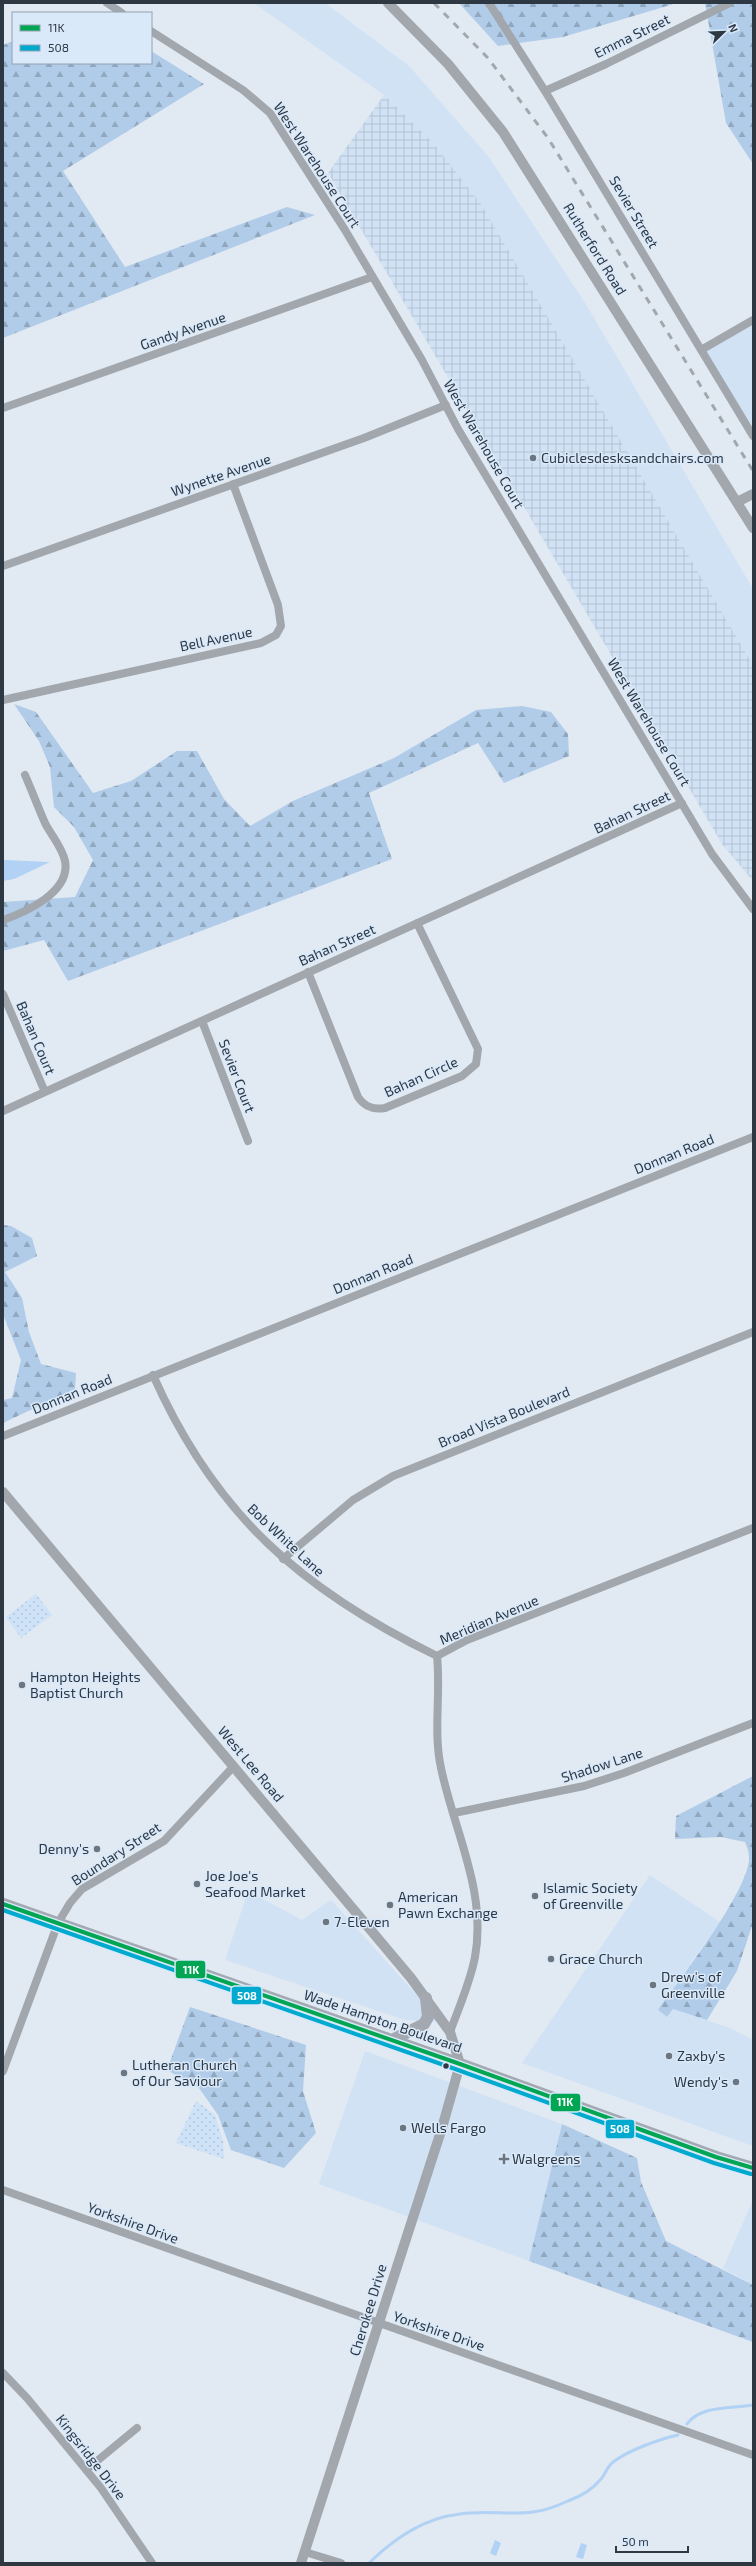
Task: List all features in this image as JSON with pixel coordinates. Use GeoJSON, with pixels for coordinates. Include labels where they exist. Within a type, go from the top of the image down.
{"type":"FeatureCollection","features":[{"type":"Feature","properties":{"kind":"main road","name":"Wade Hampton Boulevard"},"geometry":{"type":"LineString","coordinates":[[3,1904],[61,1918],[392,2040],[716,2157],[753,2168]]}},
{"type":"Feature","properties":{"kind":"main road"},"geometry":{"type":"LineString","coordinates":[[392,2040],[424,2024],[428,2017],[426,1998]]}},
{"type":"Feature","properties":{"kind":"street"},"geometry":{"type":"LineString","coordinates":[[107,3],[120,12]]}},
{"type":"Feature","properties":{"kind":"street","name":"Rutherford Road"},"geometry":{"type":"LineString","coordinates":[[388,3],[448,64],[503,132],[753,528]]}},
{"type":"Feature","properties":{"kind":"street","name":"Sevier Street"},"geometry":{"type":"LineString","coordinates":[[489,3],[545,90],[753,436]]}},
{"type":"Feature","properties":{"kind":"street","name":"Emma Street"},"geometry":{"type":"LineString","coordinates":[[545,90],[606,64],[730,3]]}},
{"type":"Feature","properties":{"kind":"street","name":"West Warehouse Court"},"geometry":{"type":"LineString","coordinates":[[152,32],[243,90],[267,110],[372,277],[446,405],[712,854],[753,909]]}},
{"type":"Feature","properties":{"kind":"street","name":"Gandy Avenue"},"geometry":{"type":"LineString","coordinates":[[3,408],[372,277]]}},
{"type":"Feature","properties":{"kind":"street"},"geometry":{"type":"LineString","coordinates":[[701,350],[753,320]]}},
{"type":"Feature","properties":{"kind":"street","name":"Wynette Avenue"},"geometry":{"type":"LineString","coordinates":[[3,566],[364,438],[446,405]]}},
{"type":"Feature","properties":{"kind":"street","name":"Bell Avenue"},"geometry":{"type":"LineString","coordinates":[[3,700],[261,643],[276,635],[281,626],[278,605],[233,484]]}},
{"type":"Feature","properties":{"kind":"street"},"geometry":{"type":"LineString","coordinates":[[737,502],[753,494]]}},
{"type":"Feature","properties":{"kind":"street"},"geometry":{"type":"LineString","coordinates":[[3,920],[32,907],[51,893],[61,881],[66,870],[63,854],[45,823],[25,775]]}},
{"type":"Feature","properties":{"kind":"street","name":"Bahan Street"},"geometry":{"type":"LineString","coordinates":[[3,1111],[682,803]]}},
{"type":"Feature","properties":{"kind":"street","name":"Bahan Circle"},"geometry":{"type":"LineString","coordinates":[[308,972],[358,1097],[365,1105],[374,1109],[385,1108],[462,1076],[476,1064],[478,1049],[417,924]]}},
{"type":"Feature","properties":{"kind":"street","name":"Bahan Court"},"geometry":{"type":"LineString","coordinates":[[3,994],[45,1092]]}},
{"type":"Feature","properties":{"kind":"street","name":"Sevier Court"},"geometry":{"type":"LineString","coordinates":[[202,1021],[248,1141]]}},
{"type":"Feature","properties":{"kind":"street","name":"Donnan Road"},"geometry":{"type":"LineString","coordinates":[[3,1436],[753,1137]]}},
{"type":"Feature","properties":{"kind":"street","name":"Broad Vista Boulevard"},"geometry":{"type":"LineString","coordinates":[[283,1559],[353,1500],[393,1476],[753,1332]]}},
{"type":"Feature","properties":{"kind":"street","name":"Bob White Lane"},"geometry":{"type":"LineString","coordinates":[[153,1375],[178,1428],[206,1473],[241,1518],[283,1559],[322,1590],[437,1656]]}},
{"type":"Feature","properties":{"kind":"street","name":"West Lee Road"},"geometry":{"type":"LineString","coordinates":[[3,1492],[234,1766],[426,1998],[450,2032],[460,2064]]}},
{"type":"Feature","properties":{"kind":"street","name":"Meridian Avenue"},"geometry":{"type":"LineString","coordinates":[[450,2032],[470,1977],[475,1957],[478,1920],[472,1879],[441,1769],[437,1744],[436,1720],[439,1676],[437,1656],[467,1640],[753,1528]]}},
{"type":"Feature","properties":{"kind":"street","name":"Shadow Lane"},"geometry":{"type":"LineString","coordinates":[[454,1813],[584,1786],[624,1773],[753,1723]]}},
{"type":"Feature","properties":{"kind":"street","name":"Boundary Street"},"geometry":{"type":"LineString","coordinates":[[3,2071],[61,1918],[82,1889],[164,1841],[234,1766]]}},
{"type":"Feature","properties":{"kind":"street","name":"Cherokee Drive"},"geometry":{"type":"LineString","coordinates":[[301,2563],[442,2128],[460,2064]]}},
{"type":"Feature","properties":{"kind":"street","name":"Yorkshire Drive"},"geometry":{"type":"LineString","coordinates":[[3,2190],[753,2455]]}},
{"type":"Feature","properties":{"kind":"street","name":"Kingsridge Drive"},"geometry":{"type":"LineString","coordinates":[[3,2373],[27,2398],[86,2470],[134,2535],[152,2563]]}},
{"type":"Feature","properties":{"kind":"street"},"geometry":{"type":"LineString","coordinates":[[86,2470],[137,2428]]}},
{"type":"Feature","properties":{"kind":"street"},"geometry":{"type":"LineString","coordinates":[[305,2552],[341,2563]]}},
{"type":"Feature","properties":{"kind":"shaded area"},"geometry":{"type":"Polygon","coordinates":[[[254,3],[325,3],[409,66],[488,156],[587,306],[753,589],[753,665],[481,204],[433,143],[384,95],[254,3]]]}},
{"type":"Feature","properties":{"kind":"shaded area"},"geometry":{"type":"Polygon","coordinates":[[[384,95],[433,143],[481,204],[753,665],[753,881],[722,844],[328,173],[384,95]]]}},
{"type":"Feature","properties":{"kind":"shaded area"},"geometry":{"type":"Polygon","coordinates":[[[753,320],[753,431],[701,350],[753,320]]]}},
{"type":"Feature","properties":{"kind":"shaded area"},"geometry":{"type":"Polygon","coordinates":[[[3,860],[50,862],[14,879],[3,881],[3,860]]]}},
{"type":"Feature","properties":{"kind":"shaded area"},"geometry":{"type":"Polygon","coordinates":[[[36,1594],[52,1615],[21,1638],[6,1617],[36,1594]]]}},
{"type":"Feature","properties":{"kind":"shaded area"},"geometry":{"type":"Polygon","coordinates":[[[650,1875],[720,1922],[658,2010],[667,2017],[673,2009],[730,2028],[753,2040],[753,2146],[522,2063],[650,1875]]]}},
{"type":"Feature","properties":{"kind":"shaded area"},"geometry":{"type":"Polygon","coordinates":[[[248,1891],[302,1920],[331,1900],[441,2022],[405,2020],[225,1960],[248,1891]]]}},
{"type":"Feature","properties":{"kind":"shaded area"},"geometry":{"type":"Polygon","coordinates":[[[365,2051],[562,2124],[529,2261],[319,2184],[365,2051]]]}},
{"type":"Feature","properties":{"kind":"shaded area"},"geometry":{"type":"Polygon","coordinates":[[[196,2101],[215,2115],[223,2141],[224,2159],[176,2143],[196,2101]]]}},
{"type":"Feature","properties":{"kind":"shaded area"},"geometry":{"type":"Polygon","coordinates":[[[753,2200],[753,2285],[723,2268],[753,2200]]]}},
{"type":"Feature","properties":{"kind":"shaded area"},"geometry":{"type":"Polygon","coordinates":[[[495,2540],[501,2543],[496,2556],[490,2553],[495,2540]]]}},
{"type":"Feature","properties":{"kind":"shaded area"},"geometry":{"type":"Polygon","coordinates":[[[581,2543],[587,2545],[583,2559],[576,2557],[581,2543]]]}},
{"type":"Feature","properties":{"kind":"green space"},"geometry":{"type":"Polygon","coordinates":[[[459,3],[677,3],[563,37],[498,46],[459,3]]]}},
{"type":"Feature","properties":{"kind":"green space"},"geometry":{"type":"Polygon","coordinates":[[[705,3],[753,3],[753,164],[726,123],[705,3]]]}},
{"type":"Feature","properties":{"kind":"green space"},"geometry":{"type":"Polygon","coordinates":[[[12,41],[12,64],[152,64],[152,52],[204,84],[63,171],[125,267],[287,207],[315,215],[3,338],[3,45],[12,41]]]}},
{"type":"Feature","properties":{"kind":"green space"},"geometry":{"type":"Polygon","coordinates":[[[14,704],[36,712],[93,793],[131,781],[177,751],[197,751],[224,799],[250,826],[293,801],[394,758],[476,710],[522,706],[551,712],[568,734],[569,756],[504,783],[478,743],[369,793],[392,859],[68,981],[44,940],[3,951],[3,902],[75,897],[93,860],[74,827],[54,807],[50,767],[39,741],[14,704]]]}},
{"type":"Feature","properties":{"kind":"green space"},"geometry":{"type":"Polygon","coordinates":[[[3,1225],[11,1226],[32,1238],[37,1256],[5,1272],[22,1298],[29,1332],[41,1364],[76,1373],[75,1389],[3,1423],[3,1400],[12,1398],[21,1360],[3,1314],[3,1225]]]}},
{"type":"Feature","properties":{"kind":"green space"},"geometry":{"type":"Polygon","coordinates":[[[753,1776],[753,1923],[737,1971],[707,2020],[673,2009],[667,2017],[658,2010],[712,1935],[726,1912],[746,1871],[749,1857],[745,1842],[721,1837],[675,1839],[676,1816],[753,1776]]]}},
{"type":"Feature","properties":{"kind":"green space"},"geometry":{"type":"Polygon","coordinates":[[[190,2007],[306,2045],[303,2091],[316,2133],[284,2168],[231,2150],[218,2115],[199,2088],[167,2070],[190,2007]]]}},
{"type":"Feature","properties":{"kind":"green space"},"geometry":{"type":"Polygon","coordinates":[[[562,2124],[637,2158],[641,2182],[666,2241],[753,2285],[753,2342],[529,2261],[562,2124]]]}},
{"type":"Feature","properties":{"kind":"waterway"},"geometry":{"type":"LineString","coordinates":[[687,2424],[693,2418],[708,2411],[753,2405]]}},
{"type":"Feature","properties":{"kind":"waterway"},"geometry":{"type":"LineString","coordinates":[[369,2563],[389,2545],[411,2531],[422,2525],[447,2516],[488,2512],[533,2512],[559,2505],[581,2495],[593,2487],[602,2478],[610,2465],[626,2454],[662,2439],[678,2435]]}},
{"type":"Feature","properties":{"kind":"railway"},"geometry":{"type":"LineString","coordinates":[[434,3],[488,58],[548,138],[753,471]]}},
{"type":"Feature","properties":{"kind":"transit line","name":"11K"},"geometry":{"type":"LineString","coordinates":[[3,1904],[460,2064],[716,2157],[753,2168]]}},
{"type":"Feature","properties":{"kind":"transit line","name":"508"},"geometry":{"type":"LineString","coordinates":[[3,1910],[458,2070],[714,2163],[751,2174]]}},
{"type":"Feature","properties":{"kind":"place","name":"Cubiclesdesksandchairs.com"},"geometry":{"type":"Point","coordinates":[533,458]}},
{"type":"Feature","properties":{"kind":"place","name":"Hampton Heights Baptist Church"},"geometry":{"type":"Point","coordinates":[22,1685]}},
{"type":"Feature","properties":{"kind":"place","name":"Denny's"},"geometry":{"type":"Point","coordinates":[97,1849]}},
{"type":"Feature","properties":{"kind":"place","name":"Joe Joe's Seafood Market"},"geometry":{"type":"Point","coordinates":[197,1884]}},
{"type":"Feature","properties":{"kind":"place","name":"Islamic Society of Greenville"},"geometry":{"type":"Point","coordinates":[535,1896]}},
{"type":"Feature","properties":{"kind":"place","name":"American Pawn Exchange"},"geometry":{"type":"Point","coordinates":[390,1905]}},
{"type":"Feature","properties":{"kind":"place","name":"7-Eleven"},"geometry":{"type":"Point","coordinates":[326,1922]}},
{"type":"Feature","properties":{"kind":"place","name":"Grace Church"},"geometry":{"type":"Point","coordinates":[551,1959]}},
{"type":"Feature","properties":{"kind":"place","name":"Drew's of Greenville"},"geometry":{"type":"Point","coordinates":[653,1985]}},
{"type":"Feature","properties":{"kind":"place","name":"Zaxby's"},"geometry":{"type":"Point","coordinates":[669,2056]}},
{"type":"Feature","properties":{"kind":"place","name":"Lutheran Church of Our Saviour"},"geometry":{"type":"Point","coordinates":[124,2073]}},
{"type":"Feature","properties":{"kind":"place","name":"Wendy's"},"geometry":{"type":"Point","coordinates":[736,2082]}},
{"type":"Feature","properties":{"kind":"place","name":"Wells Fargo"},"geometry":{"type":"Point","coordinates":[403,2128]}},
{"type":"Feature","properties":{"kind":"place","name":"Walgreens"},"geometry":{"type":"Point","coordinates":[504,2159]}}]}
